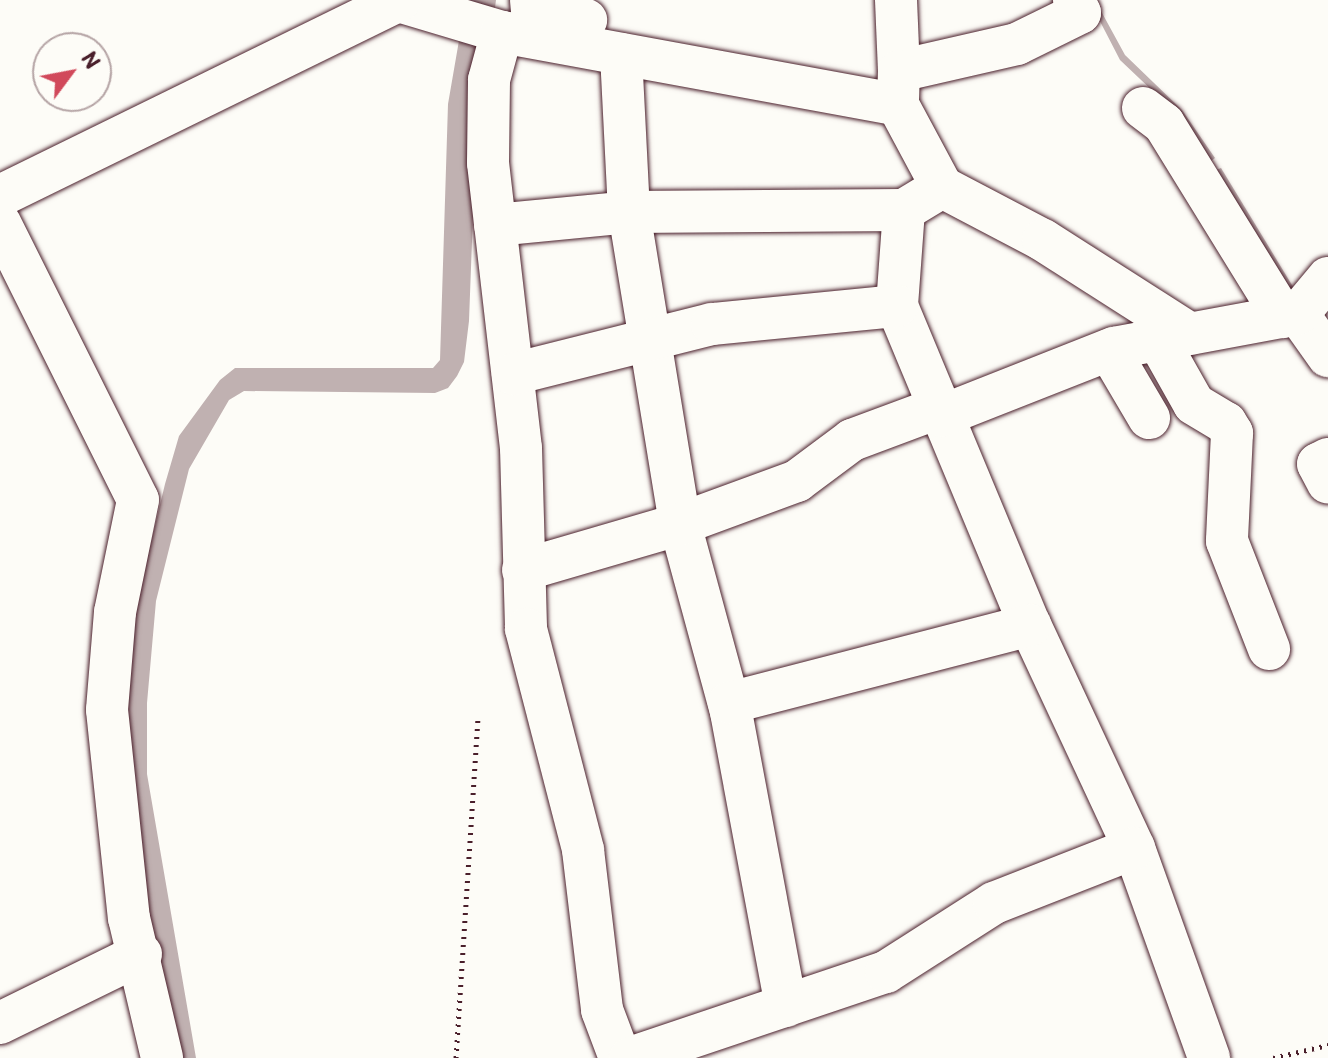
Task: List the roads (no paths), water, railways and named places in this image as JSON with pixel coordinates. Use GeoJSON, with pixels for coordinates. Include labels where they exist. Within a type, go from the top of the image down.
{"type":"FeatureCollection","features":[{"type":"Feature","properties":{"kind":"street"},"geometry":{"type":"LineString","coordinates":[[0,196],[399,0],[502,32],[624,55],[899,88],[1017,44],[1080,13],[1074,0]]}},
{"type":"Feature","properties":{"kind":"street"},"geometry":{"type":"LineString","coordinates":[[531,0],[532,11],[621,27],[629,212],[680,524],[729,703],[786,1006]]}},
{"type":"Feature","properties":{"kind":"street"},"geometry":{"type":"LineString","coordinates":[[896,0],[899,88],[942,187],[1043,240],[1174,337],[1194,404],[1226,423],[1232,433],[1227,541],[1269,649]]}},
{"type":"Feature","properties":{"kind":"street"},"geometry":{"type":"LineString","coordinates":[[502,32],[489,80],[488,163],[521,448],[526,629],[583,850],[602,1010],[620,1058]]}},
{"type":"Feature","properties":{"kind":"street"},"geometry":{"type":"LineString","coordinates":[[1143,108],[1164,124],[1290,315],[1328,356]]}},
{"type":"Feature","properties":{"kind":"street"},"geometry":{"type":"LineString","coordinates":[[495,225],[629,212],[904,210],[942,187]]}},
{"type":"Feature","properties":{"kind":"street"},"geometry":{"type":"LineString","coordinates":[[904,210],[897,306],[1030,625],[1134,848],[1209,1058]]}},
{"type":"Feature","properties":{"kind":"street"},"geometry":{"type":"LineString","coordinates":[[0,223],[138,500],[115,612],[107,710],[129,918],[141,954],[162,1058]]}},
{"type":"Feature","properties":{"kind":"street"},"geometry":{"type":"LineString","coordinates":[[523,570],[680,524],[797,481],[852,440],[940,412],[1109,350],[1290,315],[1328,278]]}},
{"type":"Feature","properties":{"kind":"street"},"geometry":{"type":"LineString","coordinates":[[513,374],[712,324],[897,306]]}},
{"type":"Feature","properties":{"kind":"street"},"geometry":{"type":"LineString","coordinates":[[1109,350],[1149,418]]}},
{"type":"Feature","properties":{"kind":"street"},"geometry":{"type":"LineString","coordinates":[[1328,459],[1318,464],[1328,483]]}},
{"type":"Feature","properties":{"kind":"street"},"geometry":{"type":"LineString","coordinates":[[729,703],[1030,625]]}},
{"type":"Feature","properties":{"kind":"street"},"geometry":{"type":"LineString","coordinates":[[630,1058],[886,972],[994,903],[1134,848]]}},
{"type":"Feature","properties":{"kind":"street"},"geometry":{"type":"LineString","coordinates":[[0,1023],[141,954]]}}]}
